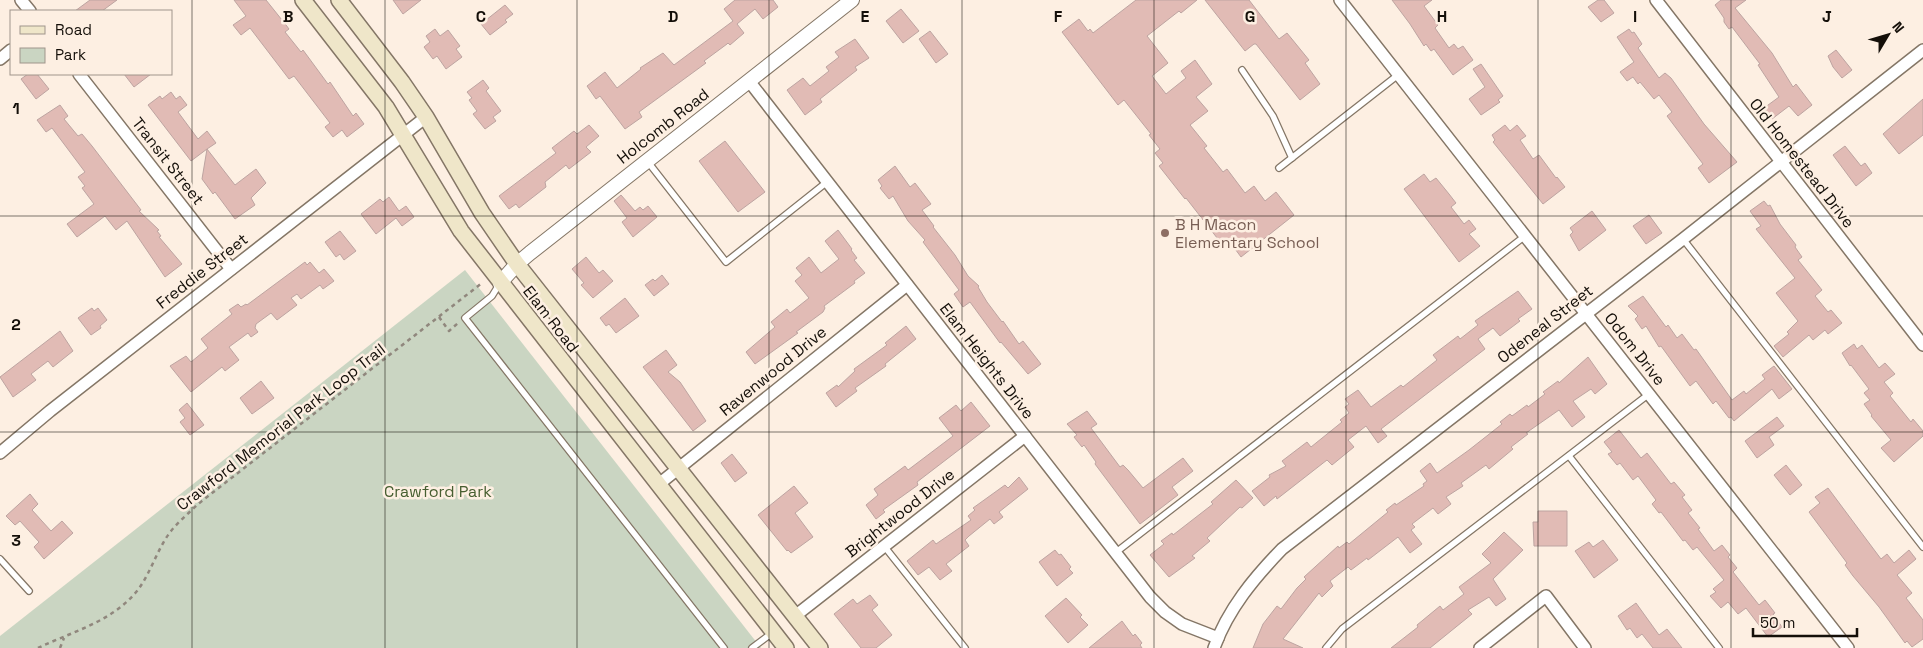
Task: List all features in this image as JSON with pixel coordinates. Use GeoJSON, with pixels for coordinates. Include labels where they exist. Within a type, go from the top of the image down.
{"type":"FeatureCollection","features":[{"type":"Feature","properties":{"kind":"main road","name":"Elam Road"},"geometry":{"type":"LineString","coordinates":[[303,0],[386,107],[461,231],[786,648]]}},
{"type":"Feature","properties":{"kind":"main road","name":"Elam Road"},"geometry":{"type":"LineString","coordinates":[[339,0],[402,82],[426,117],[482,213],[517,264],[820,648]]}},
{"type":"Feature","properties":{"kind":"main road"},"geometry":{"type":"LineString","coordinates":[[774,632],[795,616]]}},
{"type":"Feature","properties":{"kind":"street"},"geometry":{"type":"LineString","coordinates":[[21,0],[29,10]]}},
{"type":"Feature","properties":{"kind":"street","name":"Holcomb Road"},"geometry":{"type":"LineString","coordinates":[[500,283],[517,264],[852,0]]}},
{"type":"Feature","properties":{"kind":"street","name":"Odom Drive"},"geometry":{"type":"LineString","coordinates":[[1340,0],[1848,648]]}},
{"type":"Feature","properties":{"kind":"street","name":"Old Homestead Drive"},"geometry":{"type":"LineString","coordinates":[[1656,0],[1923,345]]}},
{"type":"Feature","properties":{"kind":"street","name":"Odeneal Street"},"geometry":{"type":"LineString","coordinates":[[1216,643],[1233,608],[1257,576],[1282,549],[1683,239],[1923,50]]}},
{"type":"Feature","properties":{"kind":"street"},"geometry":{"type":"LineString","coordinates":[[0,59],[10,51]]}},
{"type":"Feature","properties":{"kind":"street","name":"Transit Street"},"geometry":{"type":"LineString","coordinates":[[80,75],[231,269]]}},
{"type":"Feature","properties":{"kind":"street","name":"Elam Heights Drive"},"geometry":{"type":"LineString","coordinates":[[749,81],[1150,597],[1165,612],[1182,624],[1216,643]]}},
{"type":"Feature","properties":{"kind":"street","name":"Freddie Street"},"geometry":{"type":"LineString","coordinates":[[1,451],[426,117]]}},
{"type":"Feature","properties":{"kind":"street","name":"Ravenwood Drive"},"geometry":{"type":"LineString","coordinates":[[659,484],[907,285]]}},
{"type":"Feature","properties":{"kind":"street","name":"Brightwood Drive"},"geometry":{"type":"LineString","coordinates":[[795,616],[1025,436]]}},
{"type":"Feature","properties":{"kind":"street"},"geometry":{"type":"LineString","coordinates":[[1480,648],[1546,596],[1585,648]]}},
{"type":"Feature","properties":{"kind":"lane"},"geometry":{"type":"LineString","coordinates":[[1242,70],[1273,116],[1292,158]]}},
{"type":"Feature","properties":{"kind":"lane"},"geometry":{"type":"LineString","coordinates":[[1279,168],[1398,75]]}},
{"type":"Feature","properties":{"kind":"lane"},"geometry":{"type":"LineString","coordinates":[[647,160],[726,262],[827,182]]}},
{"type":"Feature","properties":{"kind":"lane"},"geometry":{"type":"LineString","coordinates":[[1115,553],[1525,236]]}},
{"type":"Feature","properties":{"kind":"lane"},"geometry":{"type":"LineString","coordinates":[[1683,239],[1923,547]]}},
{"type":"Feature","properties":{"kind":"lane"},"geometry":{"type":"LineString","coordinates":[[500,283],[492,296],[465,318],[724,648]]}},
{"type":"Feature","properties":{"kind":"lane"},"geometry":{"type":"LineString","coordinates":[[1326,648],[1342,629],[1649,394]]}},
{"type":"Feature","properties":{"kind":"lane"},"geometry":{"type":"LineString","coordinates":[[1569,456],[1719,648]]}},
{"type":"Feature","properties":{"kind":"lane"},"geometry":{"type":"LineString","coordinates":[[884,546],[965,648]]}},
{"type":"Feature","properties":{"kind":"lane"},"geometry":{"type":"LineString","coordinates":[[0,559],[29,591]]}},
{"type":"Feature","properties":{"kind":"lane"},"geometry":{"type":"LineString","coordinates":[[752,648],[774,632]]}},
{"type":"Feature","properties":{"kind":"path","name":"Crawford Memorial Park Loop Trail"},"geometry":{"type":"LineString","coordinates":[[38,648],[88,626],[128,601],[138,590],[171,531],[198,504],[482,283]]}},
{"type":"Feature","properties":{"kind":"path"},"geometry":{"type":"LineString","coordinates":[[439,317],[449,330],[465,318]]}},
{"type":"Feature","properties":{"kind":"path"},"geometry":{"type":"LineString","coordinates":[[60,648],[64,637]]}},
{"type":"Feature","properties":{"kind":"green space","name":"Crawford Park"},"geometry":{"type":"Polygon","coordinates":[[[465,270],[761,648],[0,648],[0,636],[465,270]]]}},
{"type":"Feature","properties":{"kind":"building"},"geometry":{"type":"Polygon","coordinates":[[[90,0],[117,0],[103,10],[76,10],[90,0]]]}},
{"type":"Feature","properties":{"kind":"building"},"geometry":{"type":"Polygon","coordinates":[[[234,0],[266,0],[289,29],[285,32],[301,52],[303,50],[328,84],[330,82],[353,116],[356,113],[364,124],[347,137],[342,130],[333,137],[325,127],[330,123],[294,76],[289,79],[250,28],[241,35],[233,25],[246,16],[234,0]]]}},
{"type":"Feature","properties":{"kind":"building"},"geometry":{"type":"Polygon","coordinates":[[[393,0],[421,0],[403,14],[393,0]]]}},
{"type":"Feature","properties":{"kind":"building"},"geometry":{"type":"Polygon","coordinates":[[[735,0],[773,0],[778,7],[763,19],[755,9],[737,24],[744,33],[730,45],[728,43],[704,61],[706,63],[639,112],[642,117],[625,129],[600,96],[596,99],[587,86],[605,72],[617,88],[640,68],[663,53],[674,65],[733,21],[724,9],[735,0]]]}},
{"type":"Feature","properties":{"kind":"building"},"geometry":{"type":"Polygon","coordinates":[[[1136,0],[1197,0],[1181,13],[1179,11],[1147,36],[1168,63],[1152,76],[1166,94],[1186,78],[1181,71],[1195,60],[1212,84],[1196,97],[1208,111],[1190,125],[1207,146],[1204,148],[1223,172],[1227,169],[1245,193],[1254,186],[1265,201],[1276,192],[1294,215],[1241,257],[1227,238],[1221,243],[1185,199],[1159,166],[1163,163],[1155,153],[1160,149],[1149,135],[1151,134],[1124,100],[1118,105],[1062,32],[1079,19],[1088,31],[1090,29],[1093,33],[1136,0]]]}},
{"type":"Feature","properties":{"kind":"building"},"geometry":{"type":"Polygon","coordinates":[[[1205,0],[1249,0],[1279,39],[1287,33],[1309,60],[1305,63],[1320,84],[1300,100],[1256,44],[1245,51],[1205,0]]]}},
{"type":"Feature","properties":{"kind":"building"},"geometry":{"type":"Polygon","coordinates":[[[1392,0],[1432,0],[1424,6],[1438,25],[1435,28],[1449,48],[1454,44],[1458,49],[1463,46],[1473,60],[1453,75],[1434,49],[1431,51],[1426,44],[1424,46],[1392,0]]]}},
{"type":"Feature","properties":{"kind":"building"},"geometry":{"type":"Polygon","coordinates":[[[1598,0],[1604,0],[1614,13],[1601,22],[1588,7],[1598,0]]]}},
{"type":"Feature","properties":{"kind":"building"},"geometry":{"type":"Polygon","coordinates":[[[1721,0],[1746,0],[1735,8],[1772,53],[1793,87],[1796,84],[1812,105],[1798,116],[1789,106],[1772,119],[1764,108],[1779,97],[1758,65],[1760,64],[1732,27],[1729,29],[1724,22],[1724,18],[1715,5],[1721,0]]]}},
{"type":"Feature","properties":{"kind":"building"},"geometry":{"type":"Polygon","coordinates":[[[505,5],[513,14],[505,20],[507,22],[490,35],[481,24],[505,5]]]}},
{"type":"Feature","properties":{"kind":"building"},"geometry":{"type":"Polygon","coordinates":[[[901,9],[919,31],[903,43],[886,21],[901,9]]]}},
{"type":"Feature","properties":{"kind":"building"},"geometry":{"type":"Polygon","coordinates":[[[435,29],[440,36],[448,30],[460,46],[456,49],[462,57],[446,69],[437,56],[433,59],[424,47],[430,42],[426,36],[435,29]]]}},
{"type":"Feature","properties":{"kind":"building"},"geometry":{"type":"Polygon","coordinates":[[[1629,29],[1632,33],[1634,32],[1642,44],[1638,48],[1659,78],[1665,73],[1671,78],[1704,124],[1737,162],[1709,183],[1698,168],[1703,164],[1667,116],[1672,112],[1659,95],[1654,99],[1640,82],[1638,84],[1633,77],[1627,81],[1620,72],[1634,62],[1617,37],[1629,29]]]}},
{"type":"Feature","properties":{"kind":"building"},"geometry":{"type":"Polygon","coordinates":[[[930,31],[948,54],[936,63],[919,39],[930,31]]]}},
{"type":"Feature","properties":{"kind":"building"},"geometry":{"type":"Polygon","coordinates":[[[855,39],[869,58],[855,67],[857,70],[820,99],[822,102],[805,115],[787,90],[803,78],[810,86],[829,71],[826,67],[839,57],[835,52],[855,39]]]}},
{"type":"Feature","properties":{"kind":"building"},"geometry":{"type":"Polygon","coordinates":[[[1836,50],[1852,70],[1842,78],[1833,67],[1828,56],[1836,50]]]}},
{"type":"Feature","properties":{"kind":"building"},"geometry":{"type":"Polygon","coordinates":[[[1481,64],[1503,96],[1498,100],[1500,102],[1481,115],[1469,99],[1485,87],[1473,69],[1481,64]]]}},
{"type":"Feature","properties":{"kind":"building"},"geometry":{"type":"Polygon","coordinates":[[[27,75],[38,75],[49,89],[36,99],[21,79],[27,75]]]}},
{"type":"Feature","properties":{"kind":"building"},"geometry":{"type":"Polygon","coordinates":[[[125,75],[150,75],[134,87],[125,75]]]}},
{"type":"Feature","properties":{"kind":"building"},"geometry":{"type":"Polygon","coordinates":[[[483,80],[489,88],[486,91],[501,111],[493,117],[496,121],[485,129],[473,114],[477,111],[469,100],[472,98],[467,92],[483,80]]]}},
{"type":"Feature","properties":{"kind":"building"},"geometry":{"type":"Polygon","coordinates":[[[171,92],[176,99],[180,96],[187,105],[178,112],[198,139],[207,131],[216,143],[191,161],[148,105],[160,96],[162,99],[171,92]]]}},
{"type":"Feature","properties":{"kind":"building"},"geometry":{"type":"Polygon","coordinates":[[[1923,99],[1923,135],[1899,154],[1883,134],[1923,99]]]}},
{"type":"Feature","properties":{"kind":"building"},"geometry":{"type":"Polygon","coordinates":[[[60,105],[68,116],[64,119],[78,136],[82,134],[92,146],[141,210],[139,211],[159,230],[157,231],[161,236],[159,237],[182,264],[165,277],[127,221],[116,230],[105,216],[77,237],[67,224],[94,204],[82,188],[85,186],[78,177],[85,172],[52,128],[46,132],[37,120],[60,105]]]}},
{"type":"Feature","properties":{"kind":"building"},"geometry":{"type":"Polygon","coordinates":[[[589,125],[599,136],[586,147],[591,152],[569,169],[566,165],[545,182],[546,187],[519,208],[516,204],[509,209],[499,196],[556,153],[552,148],[574,131],[577,134],[589,125]]]}},
{"type":"Feature","properties":{"kind":"building"},"geometry":{"type":"Polygon","coordinates":[[[1505,125],[1510,131],[1517,125],[1526,136],[1520,140],[1533,159],[1539,155],[1565,187],[1543,204],[1493,142],[1495,140],[1492,135],[1505,125]]]}},
{"type":"Feature","properties":{"kind":"building"},"geometry":{"type":"Polygon","coordinates":[[[725,141],[765,192],[738,212],[699,161],[725,141]]]}},
{"type":"Feature","properties":{"kind":"building"},"geometry":{"type":"Polygon","coordinates":[[[1845,146],[1861,166],[1865,163],[1872,173],[1856,186],[1833,155],[1845,146]]]}},
{"type":"Feature","properties":{"kind":"building"},"geometry":{"type":"Polygon","coordinates":[[[207,149],[235,185],[256,169],[266,183],[251,198],[255,205],[235,219],[215,192],[213,194],[202,179],[207,149]]]}},
{"type":"Feature","properties":{"kind":"building"},"geometry":{"type":"Polygon","coordinates":[[[895,166],[910,187],[915,183],[931,204],[922,210],[968,276],[979,286],[987,302],[1019,344],[1023,341],[1041,364],[1028,374],[1000,343],[970,302],[963,307],[954,294],[959,290],[923,242],[925,240],[908,221],[893,196],[889,199],[880,188],[882,186],[878,180],[895,166]]]}},
{"type":"Feature","properties":{"kind":"building"},"geometry":{"type":"Polygon","coordinates":[[[1424,174],[1430,182],[1436,178],[1456,203],[1451,207],[1464,224],[1469,220],[1476,229],[1469,234],[1480,246],[1459,262],[1404,189],[1424,174]]]}},
{"type":"Feature","properties":{"kind":"building"},"geometry":{"type":"Polygon","coordinates":[[[621,195],[635,211],[640,207],[643,210],[648,206],[657,217],[633,237],[622,222],[627,218],[614,201],[621,195]]]}},
{"type":"Feature","properties":{"kind":"building"},"geometry":{"type":"Polygon","coordinates":[[[389,197],[399,211],[406,206],[414,217],[402,226],[396,218],[376,234],[361,214],[380,199],[383,202],[389,197]]]}},
{"type":"Feature","properties":{"kind":"building"},"geometry":{"type":"Polygon","coordinates":[[[1764,201],[1768,206],[1770,205],[1780,224],[1796,245],[1795,247],[1802,257],[1798,260],[1822,290],[1815,296],[1828,312],[1831,310],[1842,323],[1828,334],[1825,330],[1813,340],[1809,335],[1783,357],[1774,346],[1789,334],[1787,332],[1798,321],[1776,293],[1795,278],[1756,229],[1761,226],[1750,211],[1764,201]]]}},
{"type":"Feature","properties":{"kind":"building"},"geometry":{"type":"Polygon","coordinates":[[[1592,211],[1606,230],[1579,251],[1570,235],[1573,232],[1570,228],[1592,211]]]}},
{"type":"Feature","properties":{"kind":"building"},"geometry":{"type":"Polygon","coordinates":[[[1649,215],[1662,233],[1646,244],[1633,226],[1649,215]]]}},
{"type":"Feature","properties":{"kind":"building"},"geometry":{"type":"Polygon","coordinates":[[[838,230],[857,258],[854,260],[865,273],[854,281],[855,283],[824,306],[823,312],[796,332],[798,333],[755,364],[746,352],[775,327],[771,322],[787,309],[790,313],[809,298],[795,281],[802,275],[796,268],[809,257],[821,273],[839,259],[825,241],[838,230]]]}},
{"type":"Feature","properties":{"kind":"building"},"geometry":{"type":"Polygon","coordinates":[[[340,231],[356,251],[344,260],[340,254],[336,257],[325,242],[340,231]]]}},
{"type":"Feature","properties":{"kind":"building"},"geometry":{"type":"Polygon","coordinates":[[[586,257],[599,273],[603,270],[613,281],[593,298],[581,285],[584,283],[572,269],[586,257]]]}},
{"type":"Feature","properties":{"kind":"building"},"geometry":{"type":"Polygon","coordinates":[[[305,262],[307,265],[310,262],[319,273],[324,269],[334,281],[323,289],[320,285],[301,299],[297,294],[291,298],[297,305],[277,320],[271,313],[256,324],[255,328],[258,332],[251,337],[248,333],[229,347],[239,360],[225,371],[222,367],[191,392],[170,366],[186,356],[191,362],[208,348],[201,339],[232,314],[229,310],[238,304],[241,307],[247,305],[305,262]]]}},
{"type":"Feature","properties":{"kind":"building"},"geometry":{"type":"Polygon","coordinates":[[[662,275],[669,284],[654,296],[645,285],[653,279],[655,281],[662,275]]]}},
{"type":"Feature","properties":{"kind":"building"},"geometry":{"type":"Polygon","coordinates":[[[1518,291],[1532,309],[1500,336],[1493,328],[1478,339],[1485,349],[1381,429],[1387,436],[1378,443],[1366,426],[1348,440],[1354,447],[1332,465],[1327,460],[1277,499],[1276,496],[1264,506],[1252,491],[1270,477],[1269,475],[1286,466],[1282,461],[1307,442],[1311,447],[1342,422],[1340,420],[1349,413],[1345,407],[1349,404],[1345,399],[1358,390],[1371,407],[1401,385],[1403,387],[1437,360],[1433,355],[1458,336],[1460,339],[1478,325],[1475,321],[1518,291]]]}},
{"type":"Feature","properties":{"kind":"building"},"geometry":{"type":"Polygon","coordinates":[[[1643,296],[1666,327],[1668,325],[1677,338],[1682,334],[1694,350],[1696,349],[1732,400],[1744,391],[1746,394],[1765,379],[1762,375],[1774,366],[1792,389],[1779,399],[1772,389],[1734,421],[1731,417],[1729,418],[1716,401],[1713,404],[1696,381],[1690,386],[1661,346],[1659,347],[1646,326],[1642,329],[1635,319],[1638,316],[1628,306],[1643,296]]]}},
{"type":"Feature","properties":{"kind":"building"},"geometry":{"type":"Polygon","coordinates":[[[625,298],[639,316],[616,333],[609,324],[606,326],[600,318],[625,298]]]}},
{"type":"Feature","properties":{"kind":"building"},"geometry":{"type":"Polygon","coordinates":[[[92,308],[94,311],[98,308],[107,320],[100,326],[101,328],[91,335],[78,318],[92,308]]]}},
{"type":"Feature","properties":{"kind":"building"},"geometry":{"type":"Polygon","coordinates":[[[906,326],[916,339],[885,364],[886,366],[855,388],[857,391],[836,407],[826,393],[837,385],[838,387],[855,371],[854,369],[887,345],[885,343],[906,326]]]}},
{"type":"Feature","properties":{"kind":"building"},"geometry":{"type":"Polygon","coordinates":[[[60,331],[73,351],[53,367],[48,361],[31,374],[36,380],[13,397],[0,377],[60,331]]]}},
{"type":"Feature","properties":{"kind":"building"},"geometry":{"type":"Polygon","coordinates":[[[1854,344],[1857,349],[1862,345],[1879,368],[1885,363],[1895,374],[1884,382],[1893,393],[1890,396],[1911,422],[1913,419],[1923,431],[1923,436],[1894,462],[1881,448],[1891,440],[1871,416],[1864,404],[1870,400],[1864,393],[1869,389],[1842,353],[1854,344]]]}},
{"type":"Feature","properties":{"kind":"building"},"geometry":{"type":"Polygon","coordinates":[[[666,350],[677,365],[668,372],[680,382],[706,421],[693,431],[643,367],[666,350]]]}},
{"type":"Feature","properties":{"kind":"building"},"geometry":{"type":"Polygon","coordinates":[[[1588,357],[1607,384],[1595,394],[1591,389],[1573,401],[1585,417],[1572,427],[1559,410],[1526,433],[1528,434],[1511,447],[1513,449],[1489,469],[1486,465],[1461,483],[1463,486],[1446,497],[1451,504],[1438,514],[1433,508],[1412,524],[1415,527],[1411,530],[1422,544],[1410,553],[1398,537],[1368,560],[1367,558],[1351,570],[1348,567],[1330,581],[1333,586],[1322,597],[1319,593],[1283,639],[1303,648],[1253,648],[1263,624],[1277,606],[1281,609],[1306,579],[1304,577],[1338,546],[1339,548],[1347,542],[1349,544],[1388,512],[1386,510],[1395,503],[1396,505],[1424,486],[1423,484],[1427,481],[1420,471],[1430,463],[1437,473],[1502,424],[1500,422],[1510,414],[1512,416],[1527,405],[1528,407],[1545,394],[1543,392],[1558,381],[1559,383],[1588,357]]]}},
{"type":"Feature","properties":{"kind":"building"},"geometry":{"type":"Polygon","coordinates":[[[261,381],[274,398],[252,414],[240,398],[261,381]]]}},
{"type":"Feature","properties":{"kind":"building"},"geometry":{"type":"Polygon","coordinates":[[[971,402],[990,426],[917,482],[918,485],[883,510],[885,512],[876,519],[866,505],[878,495],[874,489],[905,466],[908,470],[953,436],[939,418],[956,405],[961,411],[971,402]]]}},
{"type":"Feature","properties":{"kind":"building"},"geometry":{"type":"Polygon","coordinates":[[[187,403],[204,425],[190,435],[180,422],[185,418],[179,410],[187,403]]]}},
{"type":"Feature","properties":{"kind":"building"},"geometry":{"type":"Polygon","coordinates":[[[1087,411],[1097,424],[1091,428],[1120,467],[1123,465],[1143,488],[1183,458],[1193,471],[1172,487],[1178,495],[1140,524],[1095,464],[1096,462],[1084,445],[1082,447],[1074,437],[1077,435],[1067,424],[1087,411]]]}},
{"type":"Feature","properties":{"kind":"building"},"geometry":{"type":"Polygon","coordinates":[[[1777,417],[1784,426],[1769,437],[1774,445],[1757,458],[1745,441],[1777,417]]]}},
{"type":"Feature","properties":{"kind":"building"},"geometry":{"type":"Polygon","coordinates":[[[1619,430],[1641,458],[1647,453],[1671,484],[1674,482],[1685,495],[1682,497],[1692,510],[1688,513],[1714,551],[1722,545],[1730,555],[1728,557],[1737,568],[1733,572],[1759,605],[1765,600],[1775,613],[1773,614],[1782,627],[1768,637],[1746,608],[1738,614],[1728,602],[1721,608],[1710,596],[1716,592],[1713,589],[1724,580],[1697,547],[1693,550],[1685,540],[1683,541],[1661,512],[1659,513],[1652,504],[1656,500],[1638,476],[1633,480],[1620,463],[1617,465],[1608,454],[1612,452],[1604,442],[1619,430]]]}},
{"type":"Feature","properties":{"kind":"building"},"geometry":{"type":"Polygon","coordinates":[[[732,454],[747,473],[735,482],[721,463],[732,454]]]}},
{"type":"Feature","properties":{"kind":"building"},"geometry":{"type":"Polygon","coordinates":[[[1786,465],[1802,485],[1790,495],[1774,475],[1786,465]]]}},
{"type":"Feature","properties":{"kind":"building"},"geometry":{"type":"Polygon","coordinates":[[[1019,477],[1028,489],[999,512],[1003,517],[994,524],[990,519],[965,540],[969,546],[946,564],[952,571],[940,580],[929,567],[918,575],[907,561],[933,540],[936,544],[971,520],[968,516],[975,510],[973,508],[1005,485],[1008,488],[1019,477]]]}},
{"type":"Feature","properties":{"kind":"building"},"geometry":{"type":"Polygon","coordinates":[[[1236,480],[1253,498],[1242,508],[1240,507],[1207,538],[1210,541],[1192,556],[1195,558],[1169,577],[1150,555],[1164,544],[1161,541],[1172,533],[1173,535],[1213,504],[1211,502],[1236,480]]]}},
{"type":"Feature","properties":{"kind":"building"},"geometry":{"type":"Polygon","coordinates":[[[794,486],[808,503],[795,513],[813,537],[791,553],[787,551],[758,515],[794,486]]]}},
{"type":"Feature","properties":{"kind":"building"},"geometry":{"type":"Polygon","coordinates":[[[1828,488],[1881,559],[1887,554],[1894,563],[1909,550],[1916,559],[1897,575],[1912,593],[1906,598],[1923,620],[1923,639],[1912,647],[1907,641],[1905,643],[1879,607],[1853,576],[1845,565],[1847,563],[1809,512],[1820,503],[1815,497],[1828,488]]]}},
{"type":"Feature","properties":{"kind":"building"},"geometry":{"type":"Polygon","coordinates":[[[30,494],[38,504],[32,510],[51,531],[62,521],[73,533],[44,559],[34,547],[39,542],[20,521],[15,525],[6,516],[30,494]]]}},
{"type":"Feature","properties":{"kind":"building"},"geometry":{"type":"Polygon","coordinates":[[[1538,511],[1567,511],[1567,546],[1534,546],[1533,522],[1538,522],[1538,511]]]}},
{"type":"Feature","properties":{"kind":"building"},"geometry":{"type":"Polygon","coordinates":[[[1504,532],[1523,550],[1493,579],[1506,599],[1496,606],[1489,597],[1468,610],[1472,614],[1430,648],[1391,648],[1418,627],[1417,625],[1440,606],[1443,610],[1464,594],[1459,587],[1491,563],[1482,554],[1504,532]]]}},
{"type":"Feature","properties":{"kind":"building"},"geometry":{"type":"Polygon","coordinates":[[[1603,540],[1618,560],[1594,578],[1575,551],[1589,542],[1593,547],[1603,540]]]}},
{"type":"Feature","properties":{"kind":"building"},"geometry":{"type":"Polygon","coordinates":[[[1055,550],[1059,555],[1061,554],[1071,567],[1069,569],[1073,573],[1057,586],[1039,562],[1055,550]]]}},
{"type":"Feature","properties":{"kind":"building"},"geometry":{"type":"Polygon","coordinates":[[[870,595],[878,605],[872,610],[892,635],[876,648],[861,648],[834,614],[853,599],[857,604],[870,595]]]}},
{"type":"Feature","properties":{"kind":"building"},"geometry":{"type":"Polygon","coordinates":[[[1066,598],[1082,615],[1080,617],[1088,625],[1068,643],[1045,616],[1066,598]]]}},
{"type":"Feature","properties":{"kind":"building"},"geometry":{"type":"Polygon","coordinates":[[[1636,603],[1659,635],[1667,629],[1682,648],[1653,648],[1642,634],[1637,638],[1630,628],[1627,630],[1618,616],[1636,603]]]}},
{"type":"Feature","properties":{"kind":"building"},"geometry":{"type":"Polygon","coordinates":[[[1122,621],[1133,636],[1135,634],[1142,643],[1140,645],[1142,648],[1089,648],[1122,621]]]}},
{"type":"Feature","properties":{"kind":"place","name":"B H Macon Elementary School"},"geometry":{"type":"Point","coordinates":[1165,233]}}]}
